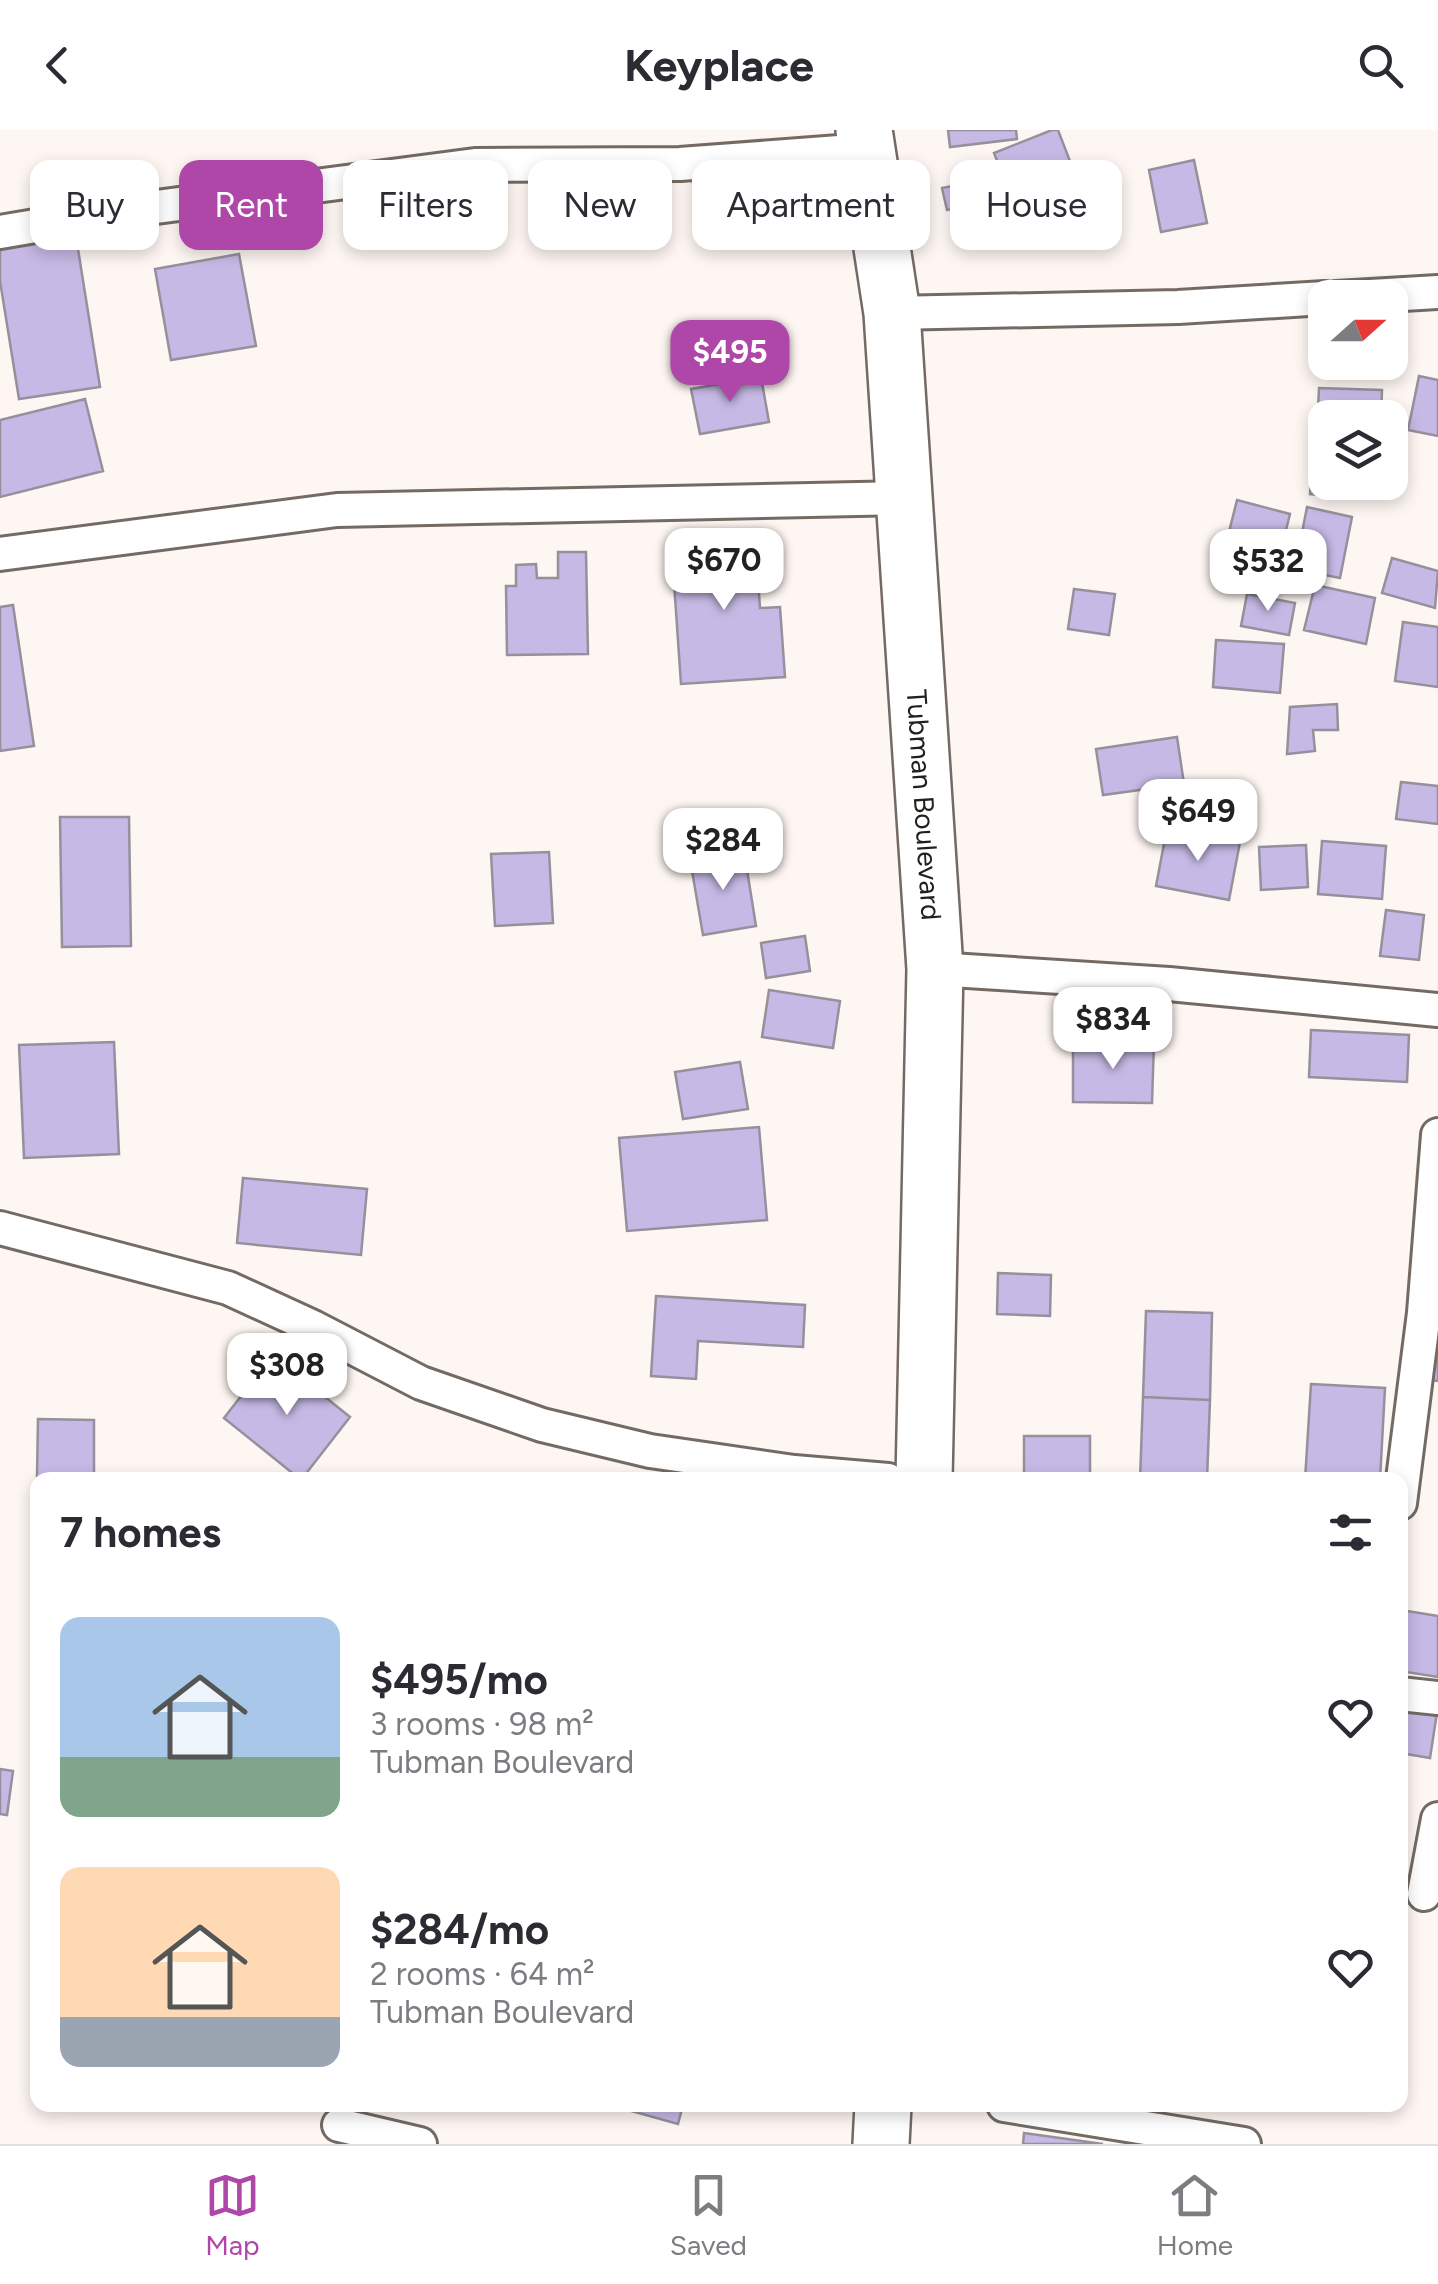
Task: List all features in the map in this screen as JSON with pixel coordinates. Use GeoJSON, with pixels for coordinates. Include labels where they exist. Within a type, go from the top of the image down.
{"type":"FeatureCollection","features":[{"type":"Feature","properties":{"kind":"highway","name":"Tubman Boulevard"},"geometry":{"type":"LineString","coordinates":[[865,140],[892,313],[935,970],[924,1472]]}},
{"type":"Feature","properties":{"kind":"highway"},"geometry":{"type":"LineString","coordinates":[[880,2144],[882,2112]]}},
{"type":"Feature","properties":{"kind":"street"},"geometry":{"type":"LineString","coordinates":[[0,232],[476,165],[680,164],[865,140]]}},
{"type":"Feature","properties":{"kind":"street"},"geometry":{"type":"LineString","coordinates":[[1408,294],[1438,292]]}},
{"type":"Feature","properties":{"kind":"street"},"geometry":{"type":"LineString","coordinates":[[892,313],[1178,307],[1308,299]]}},
{"type":"Feature","properties":{"kind":"street"},"geometry":{"type":"LineString","coordinates":[[0,554],[337,510],[906,498]]}},
{"type":"Feature","properties":{"kind":"street"},"geometry":{"type":"LineString","coordinates":[[935,970],[1168,984],[1438,1010]]}},
{"type":"Feature","properties":{"kind":"street"},"geometry":{"type":"LineString","coordinates":[[1404,1472],[1424,1313],[1438,1136]]}},
{"type":"Feature","properties":{"kind":"street"},"geometry":{"type":"LineString","coordinates":[[0,1228],[228,1288],[421,1383],[542,1424],[650,1451],[794,1472]]}},
{"type":"Feature","properties":{"kind":"street"},"geometry":{"type":"LineString","coordinates":[[1408,1695],[1438,1698]]}},
{"type":"Feature","properties":{"kind":"street"},"geometry":{"type":"LineString","coordinates":[[1424,1894],[1438,1819]]}},
{"type":"Feature","properties":{"kind":"street"},"geometry":{"type":"LineString","coordinates":[[1047,2112],[1244,2144]]}},
{"type":"Feature","properties":{"kind":"street"},"geometry":{"type":"LineString","coordinates":[[338,2125],[420,2144]]}},
{"type":"Feature","properties":{"kind":"building"},"geometry":{"type":"Polygon","coordinates":[[[948,130],[1016,130],[1017,139],[950,147],[948,130]]]}},
{"type":"Feature","properties":{"kind":"building"},"geometry":{"type":"Polygon","coordinates":[[[1058,130],[1070,160],[997,160],[994,153],[1058,130]]]}},
{"type":"Feature","properties":{"kind":"building"},"geometry":{"type":"Polygon","coordinates":[[[1194,160],[1207,223],[1161,232],[1149,170],[1194,160]]]}},
{"type":"Feature","properties":{"kind":"building"},"geometry":{"type":"Polygon","coordinates":[[[950,186],[950,209],[947,210],[942,188],[950,186]]]}},
{"type":"Feature","properties":{"kind":"building"},"geometry":{"type":"Polygon","coordinates":[[[30,231],[30,250],[78,250],[100,387],[19,399],[0,281],[0,236],[30,231]]]}},
{"type":"Feature","properties":{"kind":"building"},"geometry":{"type":"Polygon","coordinates":[[[239,254],[256,346],[171,360],[155,269],[239,254]]]}},
{"type":"Feature","properties":{"kind":"building"},"geometry":{"type":"Polygon","coordinates":[[[1419,376],[1438,380],[1438,436],[1408,430],[1419,376]]]}},
{"type":"Feature","properties":{"kind":"building"},"geometry":{"type":"Polygon","coordinates":[[[761,377],[769,422],[700,434],[691,389],[761,377]]]}},
{"type":"Feature","properties":{"kind":"building"},"geometry":{"type":"Polygon","coordinates":[[[1319,388],[1382,390],[1382,400],[1318,400],[1319,388]]]}},
{"type":"Feature","properties":{"kind":"building"},"geometry":{"type":"Polygon","coordinates":[[[85,399],[103,471],[0,497],[0,420],[85,399]]]}},
{"type":"Feature","properties":{"kind":"building"},"geometry":{"type":"Polygon","coordinates":[[[1237,500],[1290,514],[1273,582],[1220,568],[1237,500]]]}},
{"type":"Feature","properties":{"kind":"building"},"geometry":{"type":"Polygon","coordinates":[[[1307,507],[1352,517],[1340,578],[1295,569],[1307,507]]]}},
{"type":"Feature","properties":{"kind":"building"},"geometry":{"type":"Polygon","coordinates":[[[755,535],[760,608],[780,607],[785,677],[681,684],[671,539],[755,535]]]}},
{"type":"Feature","properties":{"kind":"building"},"geometry":{"type":"Polygon","coordinates":[[[558,552],[586,552],[588,654],[507,655],[506,586],[516,586],[516,565],[536,564],[537,578],[558,578],[558,552]]]}},
{"type":"Feature","properties":{"kind":"building"},"geometry":{"type":"Polygon","coordinates":[[[1392,558],[1438,571],[1435,608],[1382,593],[1392,558]]]}},
{"type":"Feature","properties":{"kind":"building"},"geometry":{"type":"Polygon","coordinates":[[[1315,585],[1375,598],[1366,644],[1304,630],[1315,585]]]}},
{"type":"Feature","properties":{"kind":"building"},"geometry":{"type":"Polygon","coordinates":[[[1074,589],[1115,594],[1109,635],[1068,629],[1074,589]]]}},
{"type":"Feature","properties":{"kind":"building"},"geometry":{"type":"Polygon","coordinates":[[[1247,594],[1295,603],[1289,635],[1241,626],[1247,594]]]}},
{"type":"Feature","properties":{"kind":"building"},"geometry":{"type":"Polygon","coordinates":[[[13,605],[34,746],[0,751],[0,607],[13,605]]]}},
{"type":"Feature","properties":{"kind":"building"},"geometry":{"type":"Polygon","coordinates":[[[1403,622],[1438,627],[1438,687],[1395,681],[1403,622]]]}},
{"type":"Feature","properties":{"kind":"building"},"geometry":{"type":"Polygon","coordinates":[[[1216,640],[1284,644],[1280,693],[1213,687],[1216,640]]]}},
{"type":"Feature","properties":{"kind":"building"},"geometry":{"type":"Polygon","coordinates":[[[1337,704],[1338,730],[1313,730],[1315,751],[1287,754],[1290,707],[1337,704]]]}},
{"type":"Feature","properties":{"kind":"building"},"geometry":{"type":"Polygon","coordinates":[[[1177,737],[1184,784],[1103,795],[1096,749],[1177,737]]]}},
{"type":"Feature","properties":{"kind":"building"},"geometry":{"type":"Polygon","coordinates":[[[1401,782],[1438,786],[1438,824],[1396,819],[1401,782]]]}},
{"type":"Feature","properties":{"kind":"building"},"geometry":{"type":"Polygon","coordinates":[[[60,817],[129,817],[131,946],[62,947],[60,817]]]}},
{"type":"Feature","properties":{"kind":"building"},"geometry":{"type":"Polygon","coordinates":[[[1167,828],[1240,842],[1229,900],[1156,886],[1167,828]]]}},
{"type":"Feature","properties":{"kind":"building"},"geometry":{"type":"Polygon","coordinates":[[[1322,841],[1386,846],[1382,899],[1318,894],[1322,841]]]}},
{"type":"Feature","properties":{"kind":"building"},"geometry":{"type":"Polygon","coordinates":[[[1306,845],[1308,887],[1261,890],[1259,847],[1306,845]]]}},
{"type":"Feature","properties":{"kind":"building"},"geometry":{"type":"Polygon","coordinates":[[[744,851],[756,926],[703,935],[690,859],[744,851]]]}},
{"type":"Feature","properties":{"kind":"building"},"geometry":{"type":"Polygon","coordinates":[[[549,852],[553,923],[495,926],[491,854],[549,852]]]}},
{"type":"Feature","properties":{"kind":"building"},"geometry":{"type":"Polygon","coordinates":[[[1386,910],[1424,915],[1419,960],[1380,956],[1386,910]]]}},
{"type":"Feature","properties":{"kind":"building"},"geometry":{"type":"Polygon","coordinates":[[[805,936],[810,971],[766,978],[761,943],[805,936]]]}},
{"type":"Feature","properties":{"kind":"building"},"geometry":{"type":"Polygon","coordinates":[[[769,990],[840,1001],[833,1048],[762,1037],[769,990]]]}},
{"type":"Feature","properties":{"kind":"building"},"geometry":{"type":"Polygon","coordinates":[[[1311,1030],[1409,1035],[1407,1082],[1309,1077],[1311,1030]]]}},
{"type":"Feature","properties":{"kind":"building"},"geometry":{"type":"Polygon","coordinates":[[[1073,1041],[1154,1042],[1152,1103],[1073,1102],[1073,1041]]]}},
{"type":"Feature","properties":{"kind":"building"},"geometry":{"type":"Polygon","coordinates":[[[114,1042],[119,1154],[24,1158],[19,1045],[114,1042]]]}},
{"type":"Feature","properties":{"kind":"building"},"geometry":{"type":"Polygon","coordinates":[[[740,1062],[748,1109],[683,1119],[675,1072],[740,1062]]]}},
{"type":"Feature","properties":{"kind":"building"},"geometry":{"type":"Polygon","coordinates":[[[759,1127],[767,1220],[627,1231],[619,1138],[759,1127]]]}},
{"type":"Feature","properties":{"kind":"building"},"geometry":{"type":"Polygon","coordinates":[[[243,1178],[367,1189],[361,1255],[237,1243],[243,1178]]]}},
{"type":"Feature","properties":{"kind":"building"},"geometry":{"type":"Polygon","coordinates":[[[998,1273],[1051,1275],[1050,1316],[997,1314],[998,1273]]]}},
{"type":"Feature","properties":{"kind":"building"},"geometry":{"type":"Polygon","coordinates":[[[656,1296],[805,1305],[803,1347],[698,1341],[696,1379],[651,1376],[656,1296]]]}},
{"type":"Feature","properties":{"kind":"building"},"geometry":{"type":"Polygon","coordinates":[[[1146,1311],[1212,1313],[1210,1400],[1143,1397],[1146,1311]]]}},
{"type":"Feature","properties":{"kind":"building"},"geometry":{"type":"Polygon","coordinates":[[[1438,1334],[1438,1381],[1431,1380],[1438,1334]]]}},
{"type":"Feature","properties":{"kind":"building"},"geometry":{"type":"Polygon","coordinates":[[[273,1355],[350,1417],[307,1472],[291,1472],[224,1418],[273,1355]]]}},
{"type":"Feature","properties":{"kind":"building"},"geometry":{"type":"Polygon","coordinates":[[[1311,1384],[1385,1388],[1380,1472],[1306,1472],[1311,1384]]]}},
{"type":"Feature","properties":{"kind":"building"},"geometry":{"type":"Polygon","coordinates":[[[1143,1397],[1210,1400],[1207,1472],[1140,1472],[1143,1397]]]}},
{"type":"Feature","properties":{"kind":"building"},"geometry":{"type":"Polygon","coordinates":[[[38,1419],[94,1420],[94,1472],[37,1472],[38,1419]]]}},
{"type":"Feature","properties":{"kind":"building"},"geometry":{"type":"Polygon","coordinates":[[[1024,1436],[1090,1436],[1090,1472],[1024,1472],[1024,1436]]]}},
{"type":"Feature","properties":{"kind":"building"},"geometry":{"type":"Polygon","coordinates":[[[1408,1611],[1438,1616],[1438,1677],[1408,1672],[1408,1611]]]}},
{"type":"Feature","properties":{"kind":"building"},"geometry":{"type":"Polygon","coordinates":[[[1408,1702],[1438,1706],[1430,1758],[1408,1754],[1408,1702]]]}},
{"type":"Feature","properties":{"kind":"building"},"geometry":{"type":"Polygon","coordinates":[[[0,1769],[13,1771],[7,1815],[0,1814],[0,1769]]]}},
{"type":"Feature","properties":{"kind":"building"},"geometry":{"type":"Polygon","coordinates":[[[635,2112],[681,2112],[678,2124],[635,2112]]]}},
{"type":"Feature","properties":{"kind":"building"},"geometry":{"type":"Polygon","coordinates":[[[1024,2133],[1103,2144],[1023,2144],[1024,2133]]]}}]}
